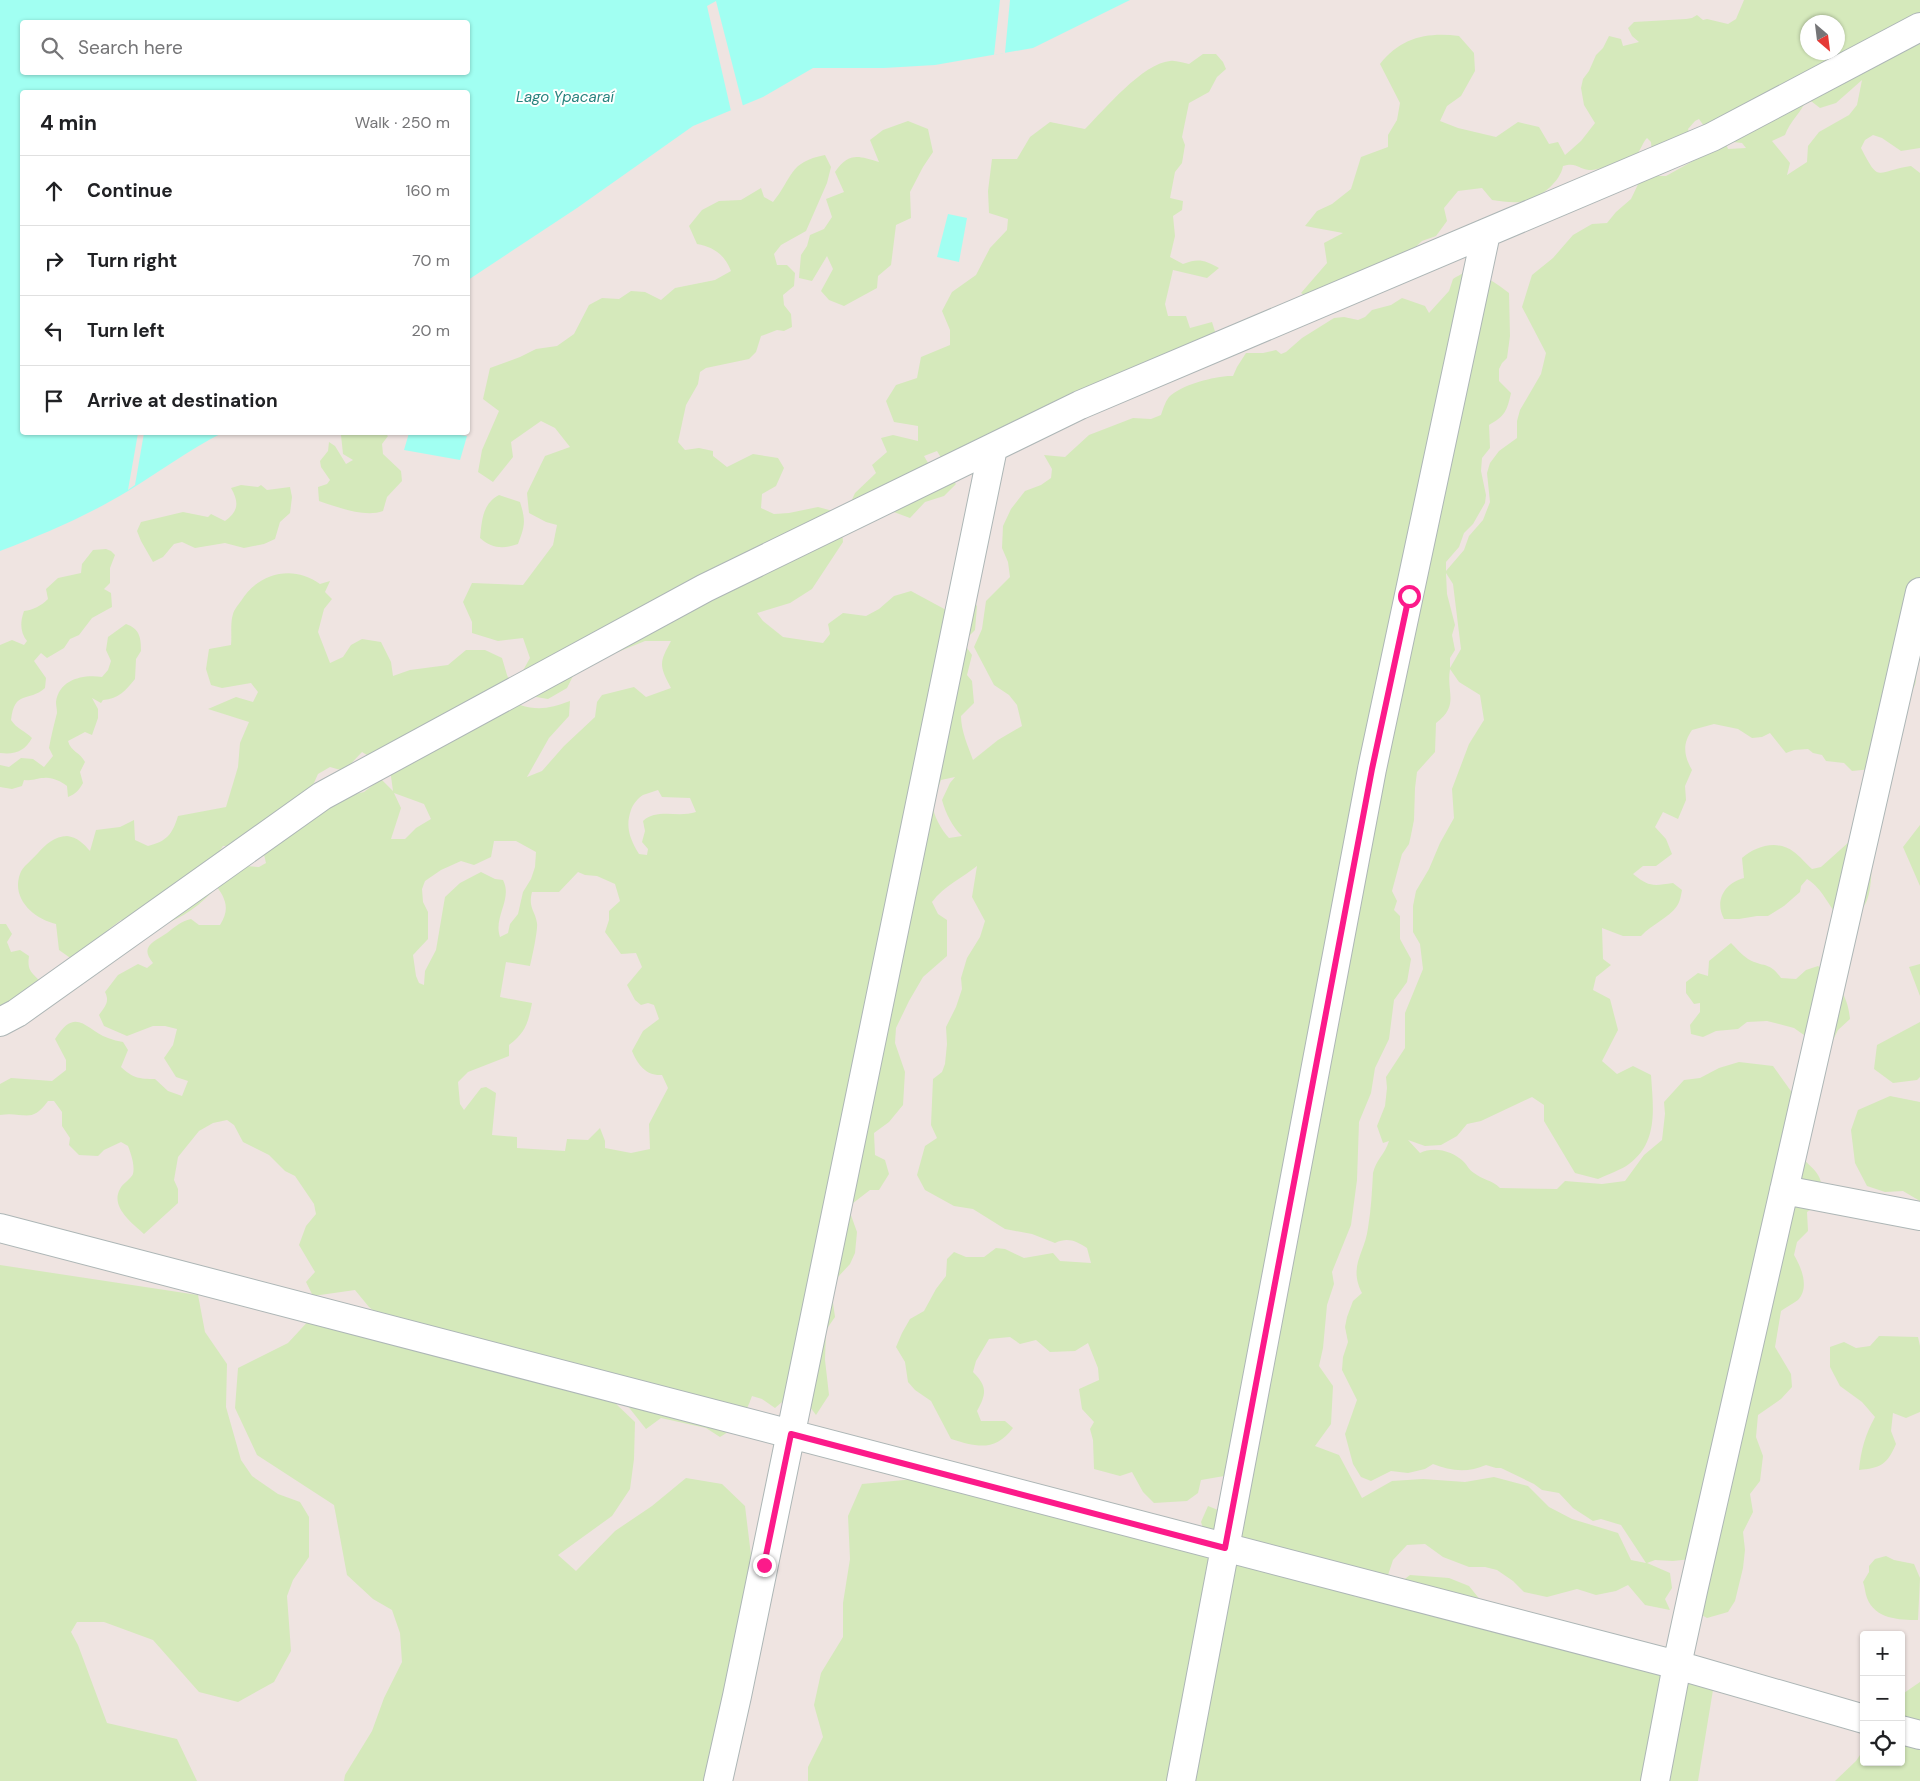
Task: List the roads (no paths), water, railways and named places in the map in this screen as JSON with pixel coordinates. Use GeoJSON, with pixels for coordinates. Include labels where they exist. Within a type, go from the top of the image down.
{"type":"FeatureCollection","features":[{"type":"Feature","properties":{"kind":"street"},"geometry":{"type":"LineString","coordinates":[[0,1022],[17,1013],[322,796],[705,588],[1089,401],[1712,137],[1920,27]]}},
{"type":"Feature","properties":{"kind":"street"},"geometry":{"type":"LineString","coordinates":[[1180,1781],[1372,769],[1486,233]]}},
{"type":"Feature","properties":{"kind":"street"},"geometry":{"type":"LineString","coordinates":[[718,1781],[993,448]]}},
{"type":"Feature","properties":{"kind":"street"},"geometry":{"type":"LineString","coordinates":[[1655,1781],[1677,1666],[1784,1190],[1910,685],[1920,592]]}},
{"type":"Feature","properties":{"kind":"street"},"geometry":{"type":"LineString","coordinates":[[1784,1190],[1920,1216]]}},
{"type":"Feature","properties":{"kind":"street"},"geometry":{"type":"LineString","coordinates":[[0,1228],[1677,1666],[1860,1718]]}},
{"type":"Feature","properties":{"kind":"street"},"geometry":{"type":"LineString","coordinates":[[1905,1731],[1920,1735]]}},
{"type":"Feature","properties":{"kind":"water","name":"Lago Ypacaraí"},"geometry":{"type":"Polygon","coordinates":[[[0,0],[1130,0],[1033,48],[935,65],[884,68],[813,68],[763,97],[693,126],[577,208],[470,279],[470,90],[20,90],[20,435],[219,435],[97,509],[0,551],[0,0]]]}},
{"type":"Feature","properties":{"kind":"water"},"geometry":{"type":"Polygon","coordinates":[[[948,214],[967,218],[959,262],[937,257],[948,214]]]}},
{"type":"Feature","properties":{"kind":"water"},"geometry":{"type":"Polygon","coordinates":[[[408,435],[467,436],[460,460],[404,450],[408,435]]]}}]}
